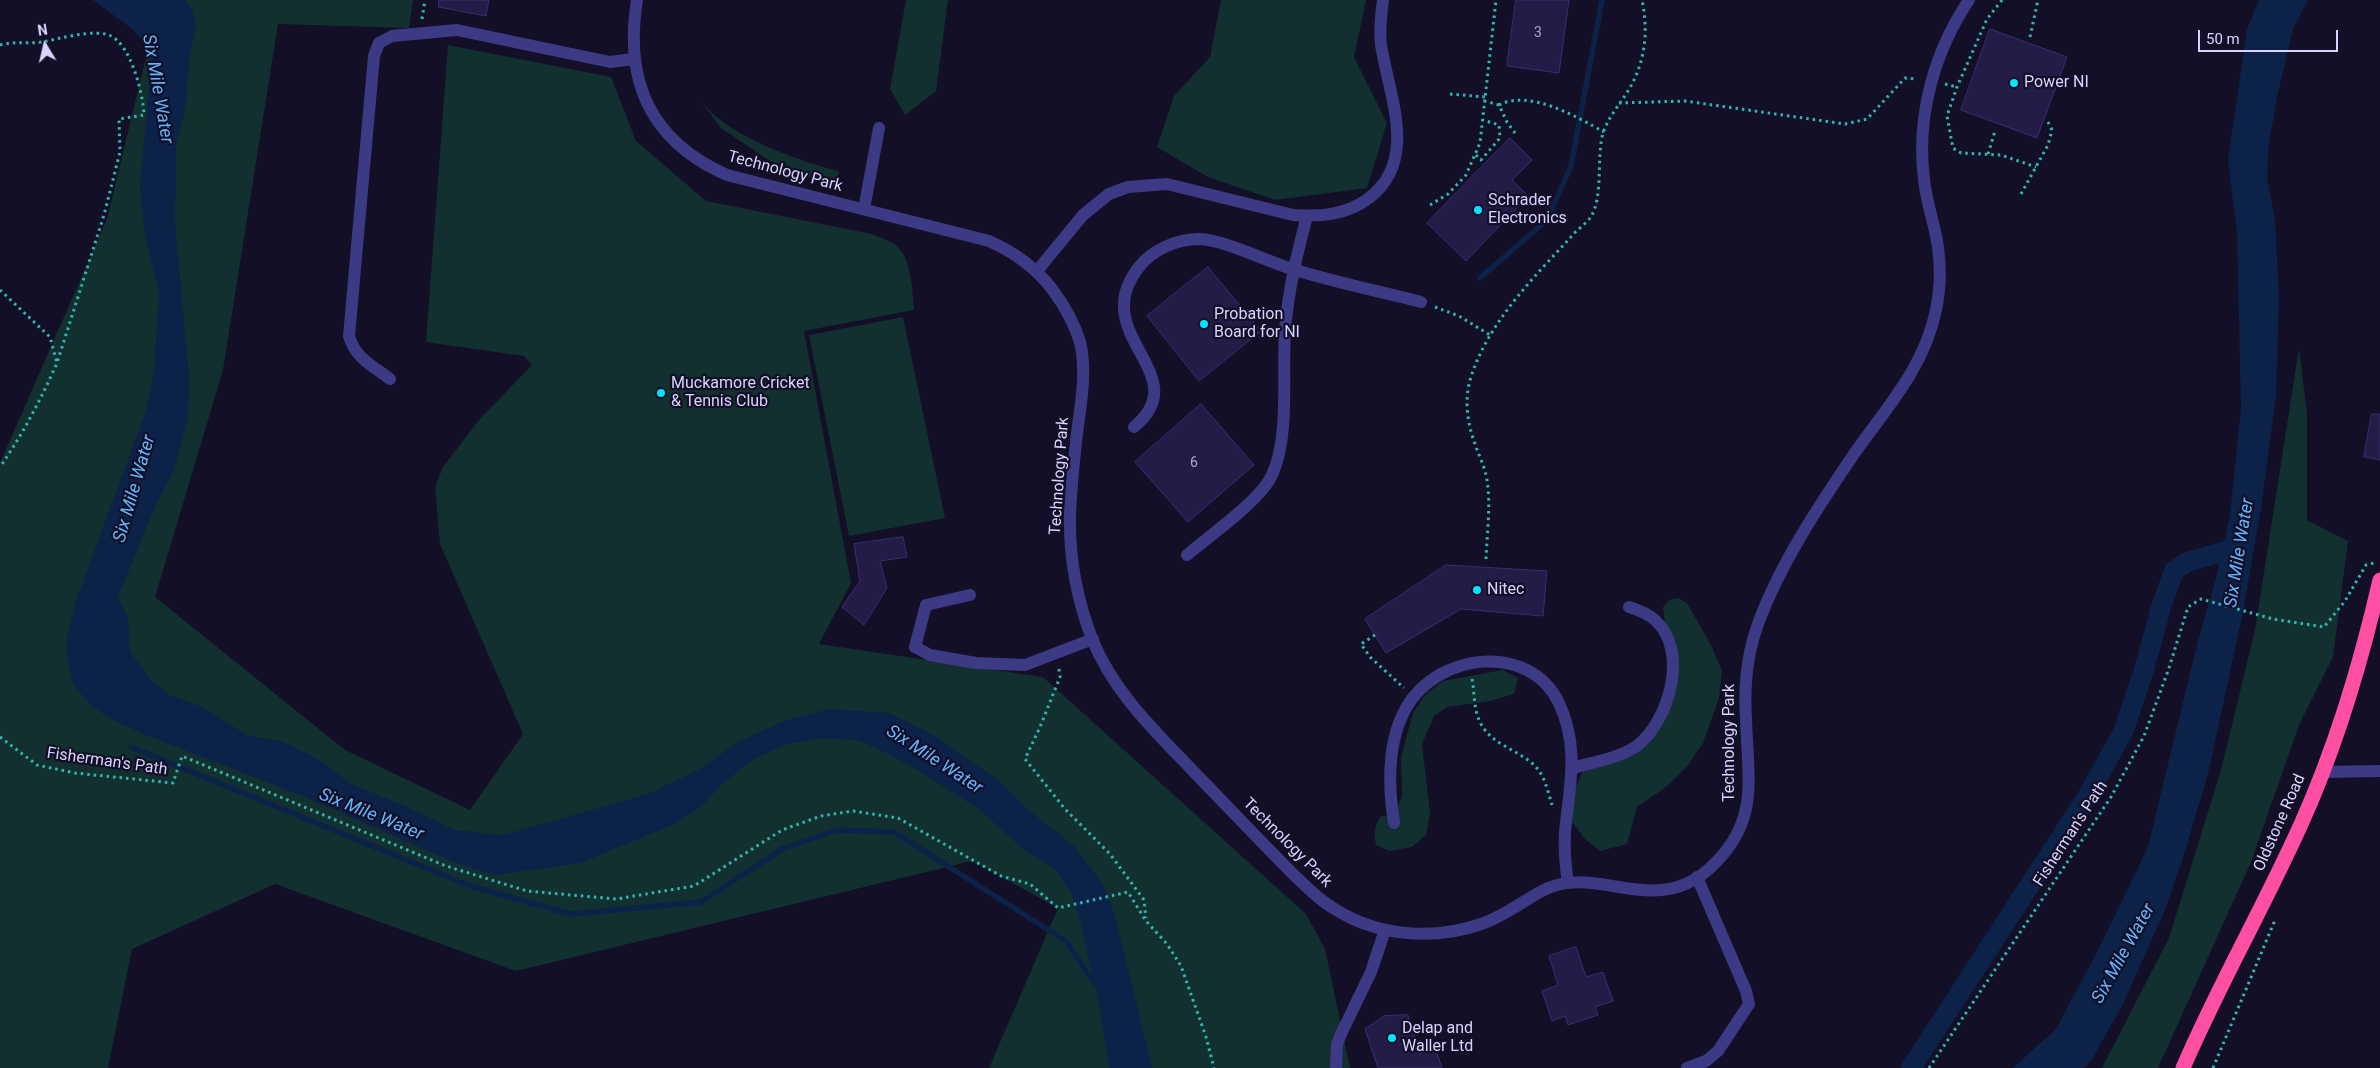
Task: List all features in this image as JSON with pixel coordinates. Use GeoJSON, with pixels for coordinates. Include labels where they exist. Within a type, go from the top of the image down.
{"type":"FeatureCollection","features":[{"type":"Feature","properties":{"kind":"highway","name":"Oldstone Road"},"geometry":{"type":"LineString","coordinates":[[2183,1068],[2226,972],[2302,821],[2322,772],[2363,653],[2380,580]]}},
{"type":"Feature","properties":{"kind":"street","name":"Technology Park"},"geometry":{"type":"LineString","coordinates":[[637,0],[633,23],[633,59],[637,78],[650,107],[661,125],[689,154],[727,175],[989,241],[1004,248],[1037,271],[1066,308],[1080,344],[1083,366],[1082,395],[1070,518],[1075,585],[1092,639],[1115,683],[1146,723],[1296,877],[1334,909],[1358,922],[1385,930],[1425,934],[1479,925],[1504,914],[1550,887],[1568,883],[1586,882],[1647,892],[1671,888],[1697,877],[1712,866],[1734,838],[1746,811],[1750,775],[1746,715],[1747,676],[1752,641],[1758,624],[1772,591],[1812,518],[1856,451],[1905,386],[1928,338],[1936,308],[1940,265],[1938,244],[1924,179],[1923,133],[1925,114],[1936,67],[1950,32],[1968,0]]}},
{"type":"Feature","properties":{"kind":"street"},"geometry":{"type":"LineString","coordinates":[[1037,271],[1083,215],[1109,194],[1128,187],[1167,184],[1293,215],[1307,216],[1338,213],[1363,203],[1383,185],[1392,171],[1398,139],[1381,44],[1383,0]]}},
{"type":"Feature","properties":{"kind":"street"},"geometry":{"type":"LineString","coordinates":[[390,379],[360,357],[352,347],[349,336],[374,56],[379,43],[392,36],[457,30],[610,62],[633,59]]}},
{"type":"Feature","properties":{"kind":"street"},"geometry":{"type":"LineString","coordinates":[[864,209],[879,128]]}},
{"type":"Feature","properties":{"kind":"street"},"geometry":{"type":"LineString","coordinates":[[1187,555],[1250,502],[1272,476],[1280,448],[1282,428],[1285,331],[1292,269],[1307,216]]}},
{"type":"Feature","properties":{"kind":"street"},"geometry":{"type":"LineString","coordinates":[[1134,427],[1151,410],[1154,392],[1150,368],[1129,333],[1124,314],[1126,287],[1141,264],[1167,246],[1198,239],[1210,241],[1292,269],[1421,302]]}},
{"type":"Feature","properties":{"kind":"street"},"geometry":{"type":"LineString","coordinates":[[970,594],[926,605],[915,647],[930,655],[1001,665],[1026,665],[1092,639]]}},
{"type":"Feature","properties":{"kind":"street"},"geometry":{"type":"LineString","coordinates":[[1573,768],[1613,756],[1636,746],[1652,729],[1663,712],[1669,694],[1673,665],[1671,648],[1666,633],[1656,621],[1644,612],[1629,607]]}},
{"type":"Feature","properties":{"kind":"street"},"geometry":{"type":"LineString","coordinates":[[1394,823],[1390,785],[1393,747],[1398,727],[1413,697],[1434,677],[1455,666],[1469,663],[1494,663],[1522,667],[1544,681],[1563,712],[1573,768],[1565,839],[1568,883]]}},
{"type":"Feature","properties":{"kind":"street"},"geometry":{"type":"LineString","coordinates":[[2322,772],[2380,771]]}},
{"type":"Feature","properties":{"kind":"street"},"geometry":{"type":"LineString","coordinates":[[1687,1068],[1706,1061],[1718,1051],[1749,1004],[1746,991],[1697,877]]}},
{"type":"Feature","properties":{"kind":"street"},"geometry":{"type":"LineString","coordinates":[[1336,1068],[1338,1044],[1341,1034],[1371,972],[1385,930]]}},
{"type":"Feature","properties":{"kind":"path"},"geometry":{"type":"LineString","coordinates":[[1430,205],[1448,194],[1466,175],[1480,143],[1496,0]]}},
{"type":"Feature","properties":{"kind":"path"},"geometry":{"type":"LineString","coordinates":[[1486,559],[1487,480],[1467,416],[1466,394],[1479,355],[1509,308],[1590,218],[1597,199],[1599,156],[1604,132],[1632,84],[1641,62],[1645,44],[1646,20],[1642,0]]}},
{"type":"Feature","properties":{"kind":"path"},"geometry":{"type":"LineString","coordinates":[[2002,0],[1986,19],[1957,87],[1948,116],[1953,148],[1961,153],[2001,155],[2036,167]]}},
{"type":"Feature","properties":{"kind":"path"},"geometry":{"type":"LineString","coordinates":[[2030,37],[2038,0]]}},
{"type":"Feature","properties":{"kind":"path"},"geometry":{"type":"LineString","coordinates":[[0,44],[32,43],[90,34],[110,35],[124,47],[135,71],[144,105],[144,115],[118,119],[120,152],[104,215],[57,363],[38,405],[14,448],[0,467]]}},
{"type":"Feature","properties":{"kind":"path"},"geometry":{"type":"LineString","coordinates":[[1619,104],[1685,101],[1846,124],[1867,119],[1905,78],[1922,80]]}},
{"type":"Feature","properties":{"kind":"path"},"geometry":{"type":"LineString","coordinates":[[1941,83],[1957,87]]}},
{"type":"Feature","properties":{"kind":"path"},"geometry":{"type":"LineString","coordinates":[[1450,94],[1485,99],[1499,105],[1516,100],[1552,106],[1604,132]]}},
{"type":"Feature","properties":{"kind":"path"},"geometry":{"type":"LineString","coordinates":[[1499,105],[1507,122],[1515,132]]}},
{"type":"Feature","properties":{"kind":"path"},"geometry":{"type":"LineString","coordinates":[[1476,155],[1481,160],[1500,138],[1501,131],[1499,125],[1482,120]]}},
{"type":"Feature","properties":{"kind":"path"},"geometry":{"type":"LineString","coordinates":[[2021,194],[2048,145],[2052,130],[2048,122]]}},
{"type":"Feature","properties":{"kind":"path"},"geometry":{"type":"LineString","coordinates":[[1988,154],[1995,130]]}},
{"type":"Feature","properties":{"kind":"path"},"geometry":{"type":"LineString","coordinates":[[0,290],[50,338],[57,363]]}},
{"type":"Feature","properties":{"kind":"path"},"geometry":{"type":"LineString","coordinates":[[1421,302],[1459,316],[1490,335]]}},
{"type":"Feature","properties":{"kind":"path","name":"Fisherman's Path"},"geometry":{"type":"LineString","coordinates":[[1929,1068],[2111,797],[2144,736],[2168,671],[2188,607],[2201,599],[2273,619],[2324,627],[2345,601],[2366,565],[2375,563]]}},
{"type":"Feature","properties":{"kind":"path"},"geometry":{"type":"LineString","coordinates":[[1375,635],[1361,644],[1370,657],[1413,697]]}},
{"type":"Feature","properties":{"kind":"path"},"geometry":{"type":"LineString","coordinates":[[1058,654],[1060,677],[1025,759],[1065,809],[1116,862],[1144,900],[1145,919]]}},
{"type":"Feature","properties":{"kind":"path"},"geometry":{"type":"LineString","coordinates":[[1469,663],[1477,714],[1482,726],[1493,738],[1535,766],[1546,784],[1553,812]]}},
{"type":"Feature","properties":{"kind":"path","name":"Fisherman's Path"},"geometry":{"type":"LineString","coordinates":[[0,737],[36,765],[74,773],[174,783],[182,756],[446,866],[527,891],[616,899],[694,886],[782,830],[821,816],[853,811],[898,818],[1001,876],[1030,884],[1058,908],[1128,892],[1145,919],[1168,944],[1180,966],[1206,1037],[1214,1068]]}},
{"type":"Feature","properties":{"kind":"green space"},"geometry":{"type":"Polygon","coordinates":[[[116,0],[413,0],[409,28],[278,24],[223,370],[155,597],[345,750],[470,810],[523,734],[440,544],[435,487],[443,467],[479,420],[532,365],[524,356],[426,342],[448,45],[611,77],[636,141],[706,201],[872,234],[894,244],[900,249],[908,264],[912,283],[914,310],[804,331],[851,583],[819,644],[1043,677],[1306,914],[1325,949],[1350,1068],[989,1068],[1058,908],[972,861],[516,971],[275,884],[132,949],[108,1068],[0,1068],[0,463],[107,219],[149,45],[116,0]]]}},
{"type":"Feature","properties":{"kind":"green space"},"geometry":{"type":"Polygon","coordinates":[[[906,0],[948,0],[936,91],[905,115],[890,89],[906,0]]]}},
{"type":"Feature","properties":{"kind":"green space"},"geometry":{"type":"Polygon","coordinates":[[[1221,0],[1366,0],[1354,57],[1387,123],[1367,188],[1275,200],[1208,177],[1157,147],[1174,96],[1210,57],[1221,0]]]}},
{"type":"Feature","properties":{"kind":"green space"},"geometry":{"type":"Polygon","coordinates":[[[700,100],[712,113],[744,135],[803,161],[839,171],[837,183],[806,177],[770,161],[721,128],[700,100]]]}},
{"type":"Feature","properties":{"kind":"green space"},"geometry":{"type":"Polygon","coordinates":[[[903,317],[945,518],[849,536],[809,335],[903,317]]]}},
{"type":"Feature","properties":{"kind":"green space"},"geometry":{"type":"Polygon","coordinates":[[[2299,348],[2307,414],[2307,520],[2348,541],[2333,657],[2299,725],[2251,862],[2158,1068],[2102,1068],[2169,938],[2221,770],[2255,630],[2299,348]]]}},
{"type":"Feature","properties":{"kind":"green space"},"geometry":{"type":"Polygon","coordinates":[[[1678,598],[1687,603],[1711,645],[1722,671],[1719,698],[1703,743],[1688,765],[1666,787],[1637,807],[1627,844],[1600,851],[1585,839],[1570,819],[1573,794],[1584,768],[1628,748],[1658,717],[1672,678],[1663,607],[1669,600],[1678,598]]]}},
{"type":"Feature","properties":{"kind":"green space"},"geometry":{"type":"Polygon","coordinates":[[[1503,670],[1518,678],[1514,694],[1490,701],[1447,707],[1434,716],[1422,744],[1430,813],[1426,835],[1412,847],[1389,851],[1376,845],[1375,830],[1380,817],[1395,813],[1402,796],[1401,757],[1413,713],[1425,695],[1443,681],[1503,670]]]}},
{"type":"Feature","properties":{"kind":"water","name":"Six Mile Water"},"geometry":{"type":"Polygon","coordinates":[[[93,0],[185,0],[192,9],[196,28],[190,53],[185,109],[176,147],[175,224],[189,376],[188,419],[173,472],[156,504],[118,597],[128,617],[130,652],[151,680],[169,695],[205,708],[248,736],[282,741],[318,759],[351,784],[407,807],[455,830],[503,835],[648,794],[698,770],[740,741],[784,721],[829,709],[889,713],[934,735],[999,781],[1030,811],[1075,847],[1104,886],[1115,916],[1152,1068],[1109,1068],[1100,1009],[1081,924],[1072,895],[1055,869],[1024,850],[980,810],[926,775],[885,752],[857,740],[822,738],[786,744],[754,759],[722,784],[702,806],[676,823],[581,863],[495,875],[453,862],[303,796],[141,733],[111,719],[90,705],[74,685],[68,665],[67,638],[77,598],[146,411],[154,372],[159,293],[145,236],[140,186],[149,87],[150,48],[132,29],[93,0]]]}},
{"type":"Feature","properties":{"kind":"water","name":"Six Mile Water"},"geometry":{"type":"Polygon","coordinates":[[[2259,0],[2308,0],[2293,29],[2277,97],[2269,144],[2267,177],[2275,220],[2279,298],[2276,395],[2261,509],[2243,612],[2208,774],[2165,910],[2123,1004],[2091,1061],[2084,1068],[2013,1068],[2056,1029],[2098,950],[2148,847],[2196,648],[2217,574],[2230,515],[2241,408],[2237,234],[2228,160],[2247,29],[2259,0]]]}},
{"type":"Feature","properties":{"kind":"building"},"geometry":{"type":"Polygon","coordinates":[[[439,0],[489,0],[486,16],[439,7],[439,0]]]}},
{"type":"Feature","properties":{"kind":"building"},"geometry":{"type":"Polygon","coordinates":[[[1516,0],[1569,0],[1559,73],[1507,66],[1516,0]]]}},
{"type":"Feature","properties":{"kind":"building","name":"Power NI"},"geometry":{"type":"Polygon","coordinates":[[[1990,29],[2067,57],[2037,138],[1961,110],[1990,29]]]}},
{"type":"Feature","properties":{"kind":"building","name":"Schrader Electronics"},"geometry":{"type":"Polygon","coordinates":[[[1510,138],[1532,160],[1512,180],[1528,196],[1466,261],[1427,223],[1510,138]]]}},
{"type":"Feature","properties":{"kind":"building","name":"Probation Board for NI"},"geometry":{"type":"Polygon","coordinates":[[[1208,267],[1261,331],[1199,381],[1147,316],[1208,267]]]}},
{"type":"Feature","properties":{"kind":"building"},"geometry":{"type":"Polygon","coordinates":[[[1201,404],[1254,465],[1188,522],[1135,462],[1201,404]]]}},
{"type":"Feature","properties":{"kind":"building"},"geometry":{"type":"Polygon","coordinates":[[[2372,414],[2380,414],[2380,460],[2364,457],[2372,414]]]}},
{"type":"Feature","properties":{"kind":"building"},"geometry":{"type":"Polygon","coordinates":[[[903,537],[907,557],[880,561],[887,588],[864,625],[842,607],[860,581],[854,544],[903,537]]]}},
{"type":"Feature","properties":{"kind":"building","name":"Nitec"},"geometry":{"type":"Polygon","coordinates":[[[1446,565],[1547,571],[1543,616],[1461,609],[1386,653],[1365,619],[1446,565]]]}},
{"type":"Feature","properties":{"kind":"building"},"geometry":{"type":"Polygon","coordinates":[[[1576,947],[1586,977],[1603,972],[1613,1001],[1595,1007],[1598,1015],[1568,1025],[1565,1016],[1552,1021],[1542,991],[1558,985],[1549,956],[1576,947]]]}},
{"type":"Feature","properties":{"kind":"building","name":"Delap and Waller Ltd"},"geometry":{"type":"Polygon","coordinates":[[[1408,1015],[1420,1052],[1435,1047],[1442,1068],[1378,1068],[1365,1029],[1384,1016],[1408,1015]]]}},
{"type":"Feature","properties":{"kind":"waterway"},"geometry":{"type":"LineString","coordinates":[[1480,278],[1547,220],[1571,166],[1602,0]]}},
{"type":"Feature","properties":{"kind":"waterway","name":"Six Mile Water"},"geometry":{"type":"LineString","coordinates":[[1911,1068],[2087,797],[2123,732],[2144,670],[2161,607],[2174,571],[2187,562],[2240,547]]}},
{"type":"Feature","properties":{"kind":"waterway"},"geometry":{"type":"LineString","coordinates":[[131,747],[470,886],[571,914],[701,902],[782,849],[837,830],[894,832],[1066,941],[1094,983]]}},
{"type":"Feature","properties":{"kind":"place","name":"Power NI"},"geometry":{"type":"Point","coordinates":[2014,83]}},
{"type":"Feature","properties":{"kind":"place","name":"Schrader Electronics"},"geometry":{"type":"Point","coordinates":[1478,210]}},
{"type":"Feature","properties":{"kind":"place","name":"Probation Board for NI"},"geometry":{"type":"Point","coordinates":[1204,324]}},
{"type":"Feature","properties":{"kind":"place","name":"Muckamore Cricket & Tennis Club"},"geometry":{"type":"Point","coordinates":[661,393]}},
{"type":"Feature","properties":{"kind":"place","name":"Nitec"},"geometry":{"type":"Point","coordinates":[1477,590]}},
{"type":"Feature","properties":{"kind":"place","name":"Delap and Waller Ltd"},"geometry":{"type":"Point","coordinates":[1392,1038]}}]}
